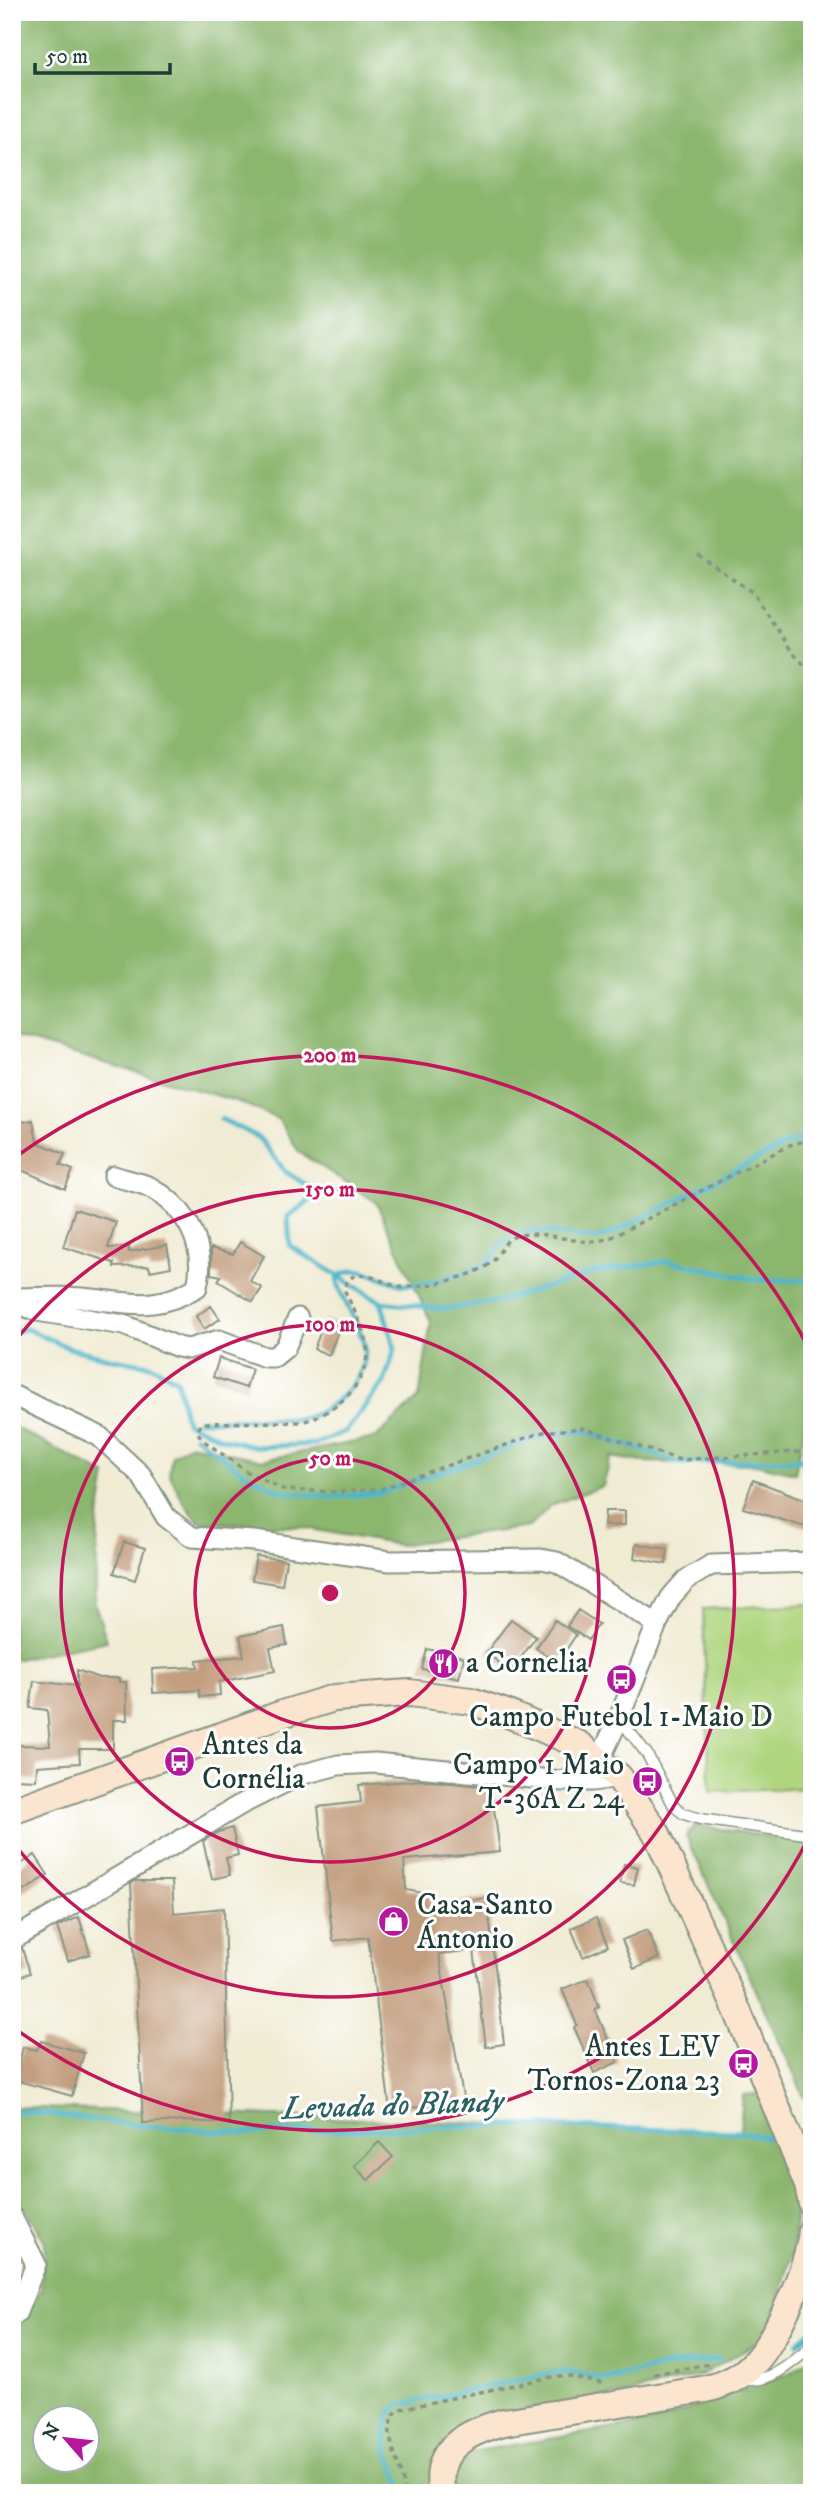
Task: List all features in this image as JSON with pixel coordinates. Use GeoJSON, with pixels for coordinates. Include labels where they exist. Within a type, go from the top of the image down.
{"type":"FeatureCollection","features":[{"type":"Feature","properties":{"kind":"main road"},"geometry":{"type":"LineString","coordinates":[[12,1811],[295,1710],[334,1698],[375,1693],[410,1693],[471,1701],[580,1745],[619,1777],[657,1834],[737,2010],[810,2194]]}},
{"type":"Feature","properties":{"kind":"main road"},"geometry":{"type":"LineString","coordinates":[[442,2493],[440,2475],[447,2456],[459,2440],[477,2430],[504,2422],[683,2394],[723,2385],[735,2379],[753,2365],[766,2348],[789,2302],[805,2261],[812,2230]]}},
{"type":"Feature","properties":{"kind":"street"},"geometry":{"type":"LineString","coordinates":[[12,1299],[81,1298],[140,1306],[183,1296],[197,1287],[202,1269],[198,1247],[188,1220],[174,1203],[148,1186],[114,1176]]}},
{"type":"Feature","properties":{"kind":"street"},"geometry":{"type":"LineString","coordinates":[[12,1299],[37,1311],[124,1325],[178,1348],[188,1349],[219,1340],[265,1357],[274,1357],[285,1348],[298,1318]]}},
{"type":"Feature","properties":{"kind":"street"},"geometry":{"type":"LineString","coordinates":[[12,1395],[99,1436],[141,1475],[166,1517],[192,1537],[254,1541],[390,1561],[541,1559],[556,1562],[574,1571],[657,1624]]}},
{"type":"Feature","properties":{"kind":"street"},"geometry":{"type":"LineString","coordinates":[[600,1759],[657,1624],[671,1597],[686,1580],[711,1565],[812,1562]]}},
{"type":"Feature","properties":{"kind":"street"},"geometry":{"type":"LineString","coordinates":[[12,1940],[240,1805],[300,1775],[338,1765],[375,1763],[562,1781],[593,1781],[619,1777]]}},
{"type":"Feature","properties":{"kind":"street"},"geometry":{"type":"LineString","coordinates":[[12,2217],[37,2264],[17,2312],[12,2317]]}},
{"type":"Feature","properties":{"kind":"lane"},"geometry":{"type":"LineString","coordinates":[[619,1718],[647,1754],[674,1806],[684,1814],[700,1819],[812,1835]]}},
{"type":"Feature","properties":{"kind":"lane"},"geometry":{"type":"LineString","coordinates":[[735,2379],[753,2381],[768,2377],[788,2366],[812,2346]]}},
{"type":"Feature","properties":{"kind":"path"},"geometry":{"type":"LineString","coordinates":[[698,555],[752,592],[793,653],[812,673]]}},
{"type":"Feature","properties":{"kind":"path"},"geometry":{"type":"LineString","coordinates":[[812,1139],[790,1145],[612,1237],[596,1242],[537,1234],[516,1236],[505,1244],[493,1262],[437,1284],[401,1287],[366,1274],[353,1277],[344,1289],[367,1343],[364,1366],[351,1393],[338,1405],[312,1420],[202,1423],[197,1432],[204,1441],[246,1471],[284,1490],[336,1492],[380,1489],[543,1432],[583,1428],[680,1460],[796,1452],[812,1455]]}},
{"type":"Feature","properties":{"kind":"green space"},"geometry":{"type":"Polygon","coordinates":[[[12,12],[812,12],[812,1393],[795,1473],[756,1464],[643,1462],[611,1457],[603,1486],[551,1505],[529,1527],[398,1545],[300,1527],[199,1522],[184,1503],[169,1473],[172,1455],[190,1444],[262,1460],[375,1438],[419,1398],[431,1322],[376,1202],[299,1152],[278,1119],[239,1102],[12,1036],[12,12]]]}},
{"type":"Feature","properties":{"kind":"green space"},"geometry":{"type":"Polygon","coordinates":[[[12,1426],[106,1475],[98,1525],[95,1604],[107,1641],[12,1660],[12,1426]]]}},
{"type":"Feature","properties":{"kind":"green space"},"geometry":{"type":"Polygon","coordinates":[[[812,1604],[812,1788],[710,1792],[703,1609],[812,1604]]]}},
{"type":"Feature","properties":{"kind":"green space"},"geometry":{"type":"Polygon","coordinates":[[[695,1825],[812,1843],[812,2114],[686,1836],[695,1825]]]}},
{"type":"Feature","properties":{"kind":"green space"},"geometry":{"type":"Polygon","coordinates":[[[765,2094],[797,2194],[793,2250],[765,2338],[701,2375],[623,2395],[482,2416],[434,2493],[12,2493],[12,2327],[41,2290],[45,2242],[12,2186],[12,2107],[740,2132],[743,2095],[765,2094]]]}},
{"type":"Feature","properties":{"kind":"green space"},"geometry":{"type":"Polygon","coordinates":[[[812,2358],[812,2493],[450,2493],[458,2469],[476,2451],[658,2421],[789,2373],[812,2358]]]}},
{"type":"Feature","properties":{"kind":"building"},"geometry":{"type":"Polygon","coordinates":[[[33,1120],[37,1142],[65,1154],[60,1165],[73,1170],[65,1189],[12,1166],[12,1124],[33,1120]]]}},
{"type":"Feature","properties":{"kind":"building"},"geometry":{"type":"Polygon","coordinates":[[[75,1209],[116,1222],[108,1248],[129,1247],[129,1252],[167,1245],[171,1267],[150,1271],[149,1266],[114,1267],[114,1263],[63,1247],[75,1209]]]}},
{"type":"Feature","properties":{"kind":"building"},"geometry":{"type":"Polygon","coordinates":[[[240,1242],[264,1256],[250,1281],[262,1288],[253,1302],[218,1281],[221,1276],[211,1274],[211,1248],[233,1254],[240,1242]]]}},
{"type":"Feature","properties":{"kind":"building"},"geometry":{"type":"Polygon","coordinates":[[[211,1306],[220,1319],[204,1329],[196,1316],[211,1306]]]}},
{"type":"Feature","properties":{"kind":"building"},"geometry":{"type":"Polygon","coordinates":[[[325,1320],[340,1326],[329,1355],[314,1349],[325,1320]]]}},
{"type":"Feature","properties":{"kind":"building"},"geometry":{"type":"Polygon","coordinates":[[[219,1358],[252,1369],[246,1388],[213,1377],[219,1358]]]}},
{"type":"Feature","properties":{"kind":"building"},"geometry":{"type":"Polygon","coordinates":[[[753,1480],[812,1502],[812,1529],[743,1508],[753,1480]]]}},
{"type":"Feature","properties":{"kind":"building"},"geometry":{"type":"Polygon","coordinates":[[[605,1511],[625,1511],[625,1525],[604,1526],[605,1511]]]}},
{"type":"Feature","properties":{"kind":"building"},"geometry":{"type":"Polygon","coordinates":[[[124,1542],[145,1548],[135,1580],[114,1573],[124,1542]]]}},
{"type":"Feature","properties":{"kind":"building"},"geometry":{"type":"Polygon","coordinates":[[[636,1544],[668,1549],[666,1564],[634,1558],[636,1544]]]}},
{"type":"Feature","properties":{"kind":"building"},"geometry":{"type":"Polygon","coordinates":[[[256,1556],[286,1560],[282,1585],[252,1580],[256,1556]]]}},
{"type":"Feature","properties":{"kind":"building"},"geometry":{"type":"Polygon","coordinates":[[[578,1610],[599,1624],[588,1640],[567,1626],[578,1610]]]}},
{"type":"Feature","properties":{"kind":"building"},"geometry":{"type":"Polygon","coordinates":[[[511,1619],[536,1637],[511,1671],[486,1653],[511,1619]]]}},
{"type":"Feature","properties":{"kind":"building"},"geometry":{"type":"Polygon","coordinates":[[[555,1620],[576,1635],[557,1663],[536,1648],[555,1620]]]}},
{"type":"Feature","properties":{"kind":"building"},"geometry":{"type":"Polygon","coordinates":[[[284,1627],[287,1645],[270,1648],[275,1671],[219,1682],[220,1695],[200,1697],[199,1690],[153,1693],[152,1669],[198,1667],[197,1660],[244,1656],[240,1636],[284,1627]]]}},
{"type":"Feature","properties":{"kind":"building","name":"a Cornelia"},"geometry":{"type":"Polygon","coordinates":[[[427,1649],[464,1657],[459,1678],[422,1669],[427,1649]]]}},
{"type":"Feature","properties":{"kind":"building"},"geometry":{"type":"Polygon","coordinates":[[[77,1670],[99,1678],[119,1678],[119,1682],[126,1682],[127,1720],[113,1720],[113,1749],[79,1749],[80,1763],[37,1766],[36,1780],[15,1779],[18,1745],[50,1746],[47,1710],[30,1708],[34,1681],[77,1686],[77,1670]]]}},
{"type":"Feature","properties":{"kind":"building"},"geometry":{"type":"Polygon","coordinates":[[[422,1780],[491,1787],[500,1852],[404,1860],[406,1890],[429,1894],[431,1905],[487,1898],[504,2044],[486,2047],[474,1950],[439,1954],[465,2109],[410,2107],[390,2110],[368,1937],[333,1941],[318,1807],[361,1802],[359,1785],[422,1780]]]}},
{"type":"Feature","properties":{"kind":"building"},"geometry":{"type":"Polygon","coordinates":[[[232,1828],[238,1855],[226,1858],[230,1875],[212,1879],[203,1841],[232,1828]]]}},
{"type":"Feature","properties":{"kind":"building"},"geometry":{"type":"Polygon","coordinates":[[[35,1855],[48,1875],[20,1894],[12,1882],[12,1870],[35,1855]]]}},
{"type":"Feature","properties":{"kind":"building"},"geometry":{"type":"Polygon","coordinates":[[[624,1864],[638,1867],[634,1885],[620,1883],[624,1864]]]}},
{"type":"Feature","properties":{"kind":"building"},"geometry":{"type":"Polygon","coordinates":[[[135,1881],[172,1881],[174,1913],[224,1908],[229,2123],[143,2123],[131,1884],[135,1881]]]}},
{"type":"Feature","properties":{"kind":"building"},"geometry":{"type":"Polygon","coordinates":[[[79,1917],[90,1954],[68,1961],[57,1927],[79,1917]]]}},
{"type":"Feature","properties":{"kind":"building"},"geometry":{"type":"Polygon","coordinates":[[[596,1918],[608,1946],[583,1957],[571,1928],[596,1918]]]}},
{"type":"Feature","properties":{"kind":"building"},"geometry":{"type":"Polygon","coordinates":[[[647,1930],[659,1958],[634,1969],[622,1940],[647,1930]]]}},
{"type":"Feature","properties":{"kind":"building"},"geometry":{"type":"Polygon","coordinates":[[[22,1948],[30,1973],[12,1979],[12,1952],[22,1948]]]}},
{"type":"Feature","properties":{"kind":"building"},"geometry":{"type":"Polygon","coordinates":[[[588,1979],[599,2007],[595,2009],[618,2062],[594,2073],[574,2027],[577,2025],[562,1989],[588,1979]]]}},
{"type":"Feature","properties":{"kind":"building"},"geometry":{"type":"Polygon","coordinates":[[[41,2041],[84,2053],[72,2096],[15,2080],[23,2047],[37,2050],[41,2041]]]}},
{"type":"Feature","properties":{"kind":"building"},"geometry":{"type":"Polygon","coordinates":[[[379,2142],[393,2157],[368,2180],[354,2166],[379,2142]]]}},
{"type":"Feature","properties":{"kind":"waterway"},"geometry":{"type":"LineString","coordinates":[[221,1119],[258,1137],[286,1172],[319,1193],[288,1217],[290,1246],[381,1302],[445,1309],[500,1301],[596,1272],[669,1261],[758,1280],[806,1280],[812,1276]]}},
{"type":"Feature","properties":{"kind":"waterway"},"geometry":{"type":"LineString","coordinates":[[342,1274],[363,1271],[402,1285],[436,1282],[491,1260],[503,1242],[515,1234],[537,1231],[595,1239],[611,1234],[789,1143],[812,1136]]}},
{"type":"Feature","properties":{"kind":"waterway"},"geometry":{"type":"LineString","coordinates":[[198,1420],[301,1419],[325,1409],[348,1390],[362,1367],[365,1353],[363,1340],[337,1279]]}},
{"type":"Feature","properties":{"kind":"waterway"},"geometry":{"type":"LineString","coordinates":[[12,1332],[27,1329],[69,1348],[151,1365],[177,1380],[186,1422],[224,1439],[258,1447],[315,1444],[346,1431],[384,1382],[395,1349],[381,1302]]}},
{"type":"Feature","properties":{"kind":"waterway"},"geometry":{"type":"LineString","coordinates":[[195,1436],[244,1473],[284,1492],[335,1497],[381,1493],[545,1435],[584,1431],[680,1463],[812,1459]]}},
{"type":"Feature","properties":{"kind":"waterway","name":"Levada do Blandy"},"geometry":{"type":"LineString","coordinates":[[12,2110],[145,2126],[246,2133],[500,2125],[740,2132],[776,2139]]}},
{"type":"Feature","properties":{"kind":"waterway"},"geometry":{"type":"LineString","coordinates":[[798,2343],[812,2331]]}},
{"type":"Feature","properties":{"kind":"waterway"},"geometry":{"type":"LineString","coordinates":[[400,2493],[400,2481],[386,2438],[388,2419],[399,2405],[556,2372],[607,2380],[666,2366],[720,2359]]}},
{"type":"Feature","properties":{"kind":"place","name":"a Cornelia"},"geometry":{"type":"Point","coordinates":[443,1663]}},
{"type":"Feature","properties":{"kind":"place","name":"Campo Futebol 1-Maio D"},"geometry":{"type":"Point","coordinates":[621,1679]}},
{"type":"Feature","properties":{"kind":"place","name":"Antes da Cornélia"},"geometry":{"type":"Point","coordinates":[179,1762]}},
{"type":"Feature","properties":{"kind":"place","name":"Campo 1 Maio T-36A Z 24"},"geometry":{"type":"Point","coordinates":[647,1782]}},
{"type":"Feature","properties":{"kind":"place","name":"Casa-Santo Ántonio"},"geometry":{"type":"Point","coordinates":[394,1922]}},
{"type":"Feature","properties":{"kind":"place","name":"Antes LEV Tornos-Zona 23"},"geometry":{"type":"Point","coordinates":[743,2064]}}]}
